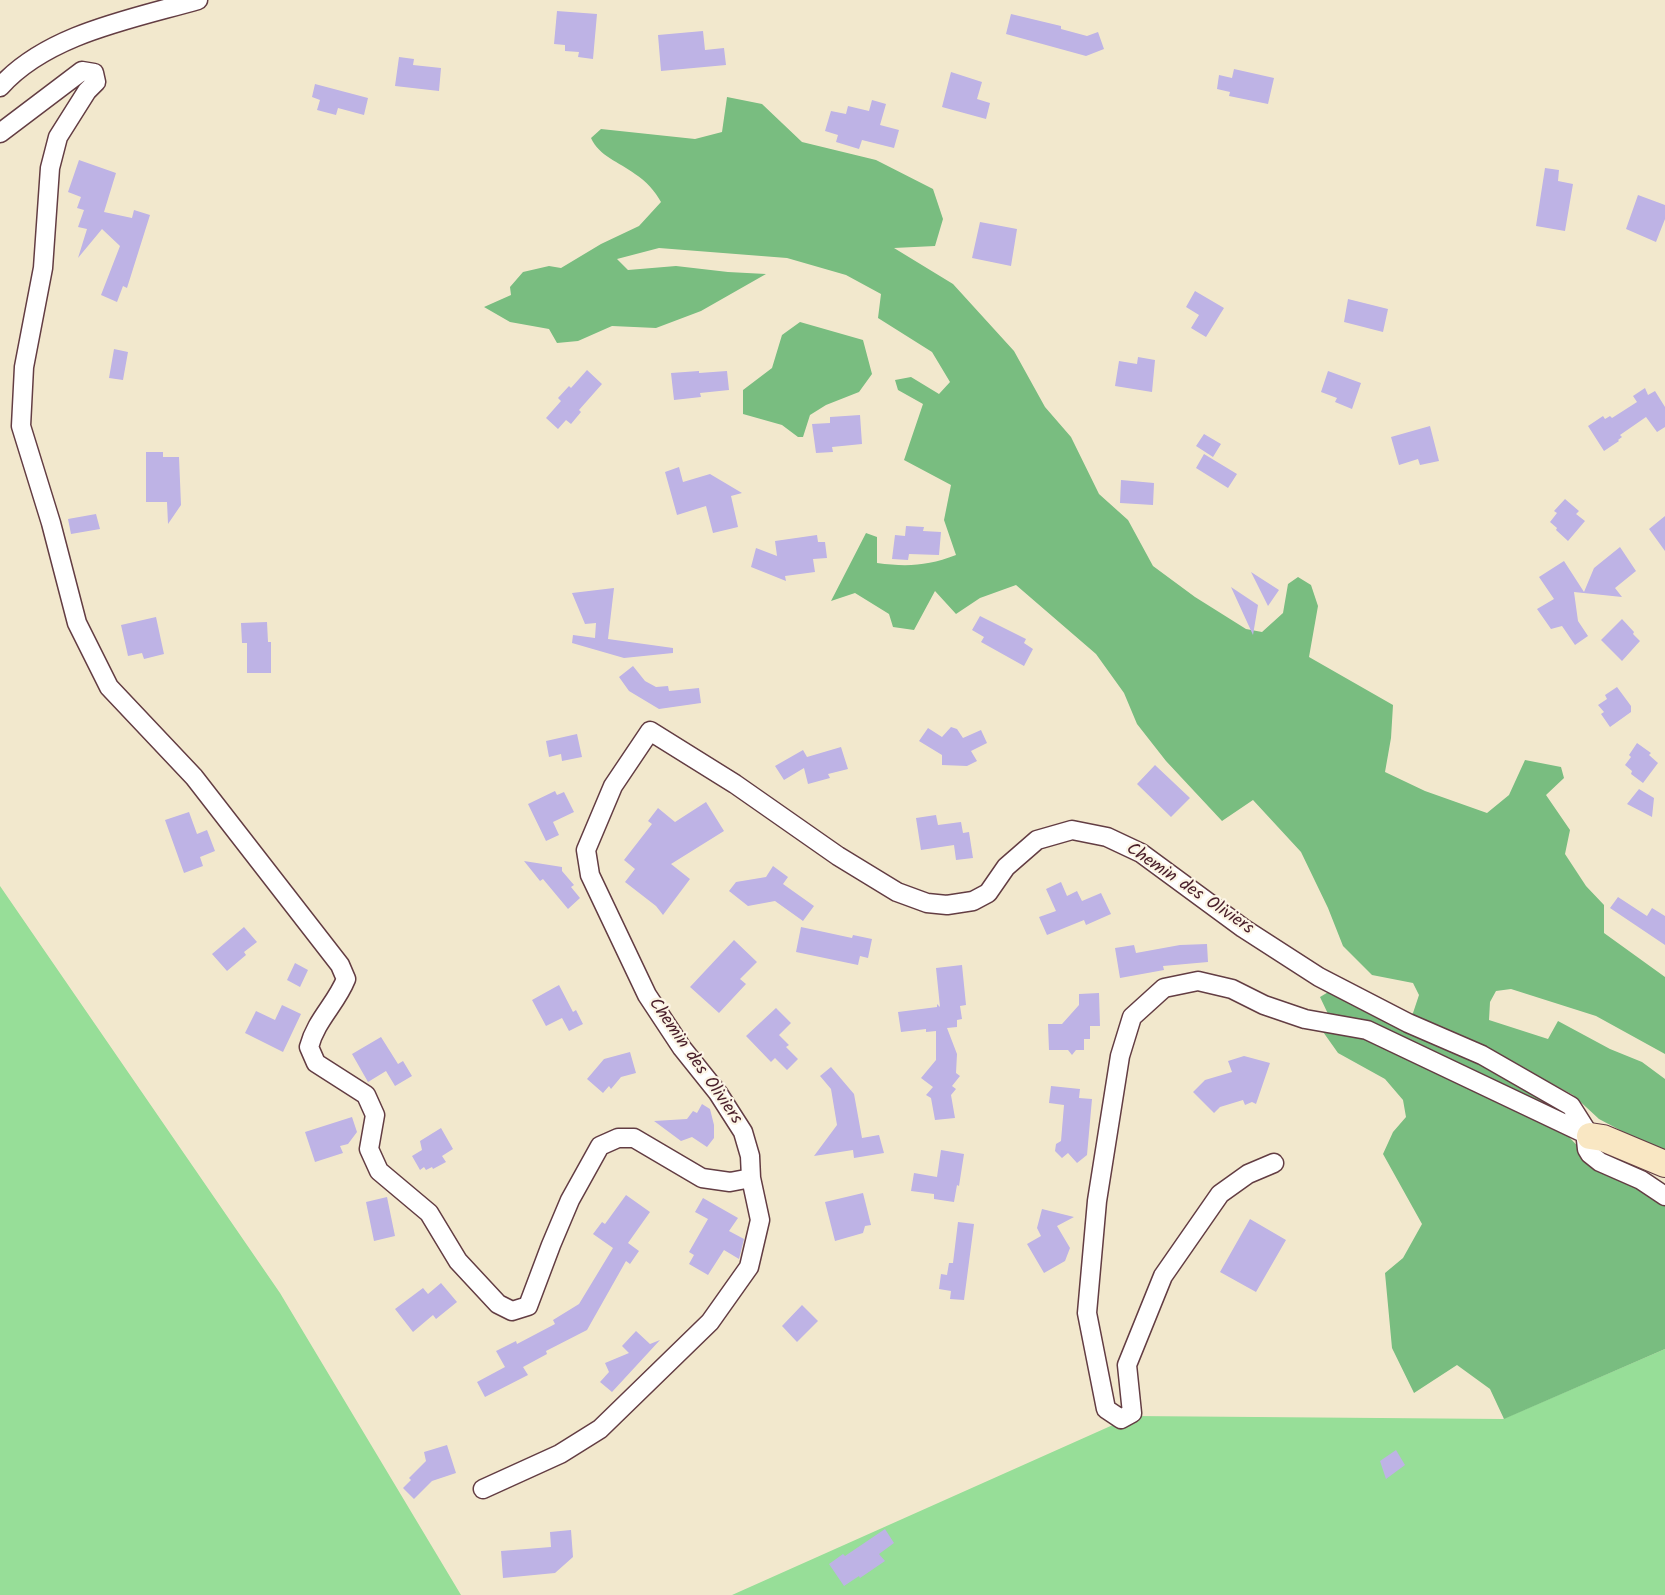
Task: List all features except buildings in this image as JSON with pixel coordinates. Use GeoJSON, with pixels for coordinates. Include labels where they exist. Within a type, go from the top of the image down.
{"type":"FeatureCollection","features":[{"type":"Feature","properties":{"kind":"street"},"geometry":{"type":"LineString","coordinates":[[0,87],[13,72],[43,53],[75,38],[198,0]]}},
{"type":"Feature","properties":{"kind":"street"},"geometry":{"type":"LineString","coordinates":[[0,133],[82,71],[94,73],[96,82],[87,91],[58,137],[50,168],[43,268],[24,367],[21,426],[51,524],[77,623],[109,687],[194,777],[340,965],[346,979],[343,989],[313,1031],[309,1047],[316,1063],[366,1095],[375,1115],[369,1149],[379,1171],[429,1213],[458,1261],[498,1304],[512,1311],[528,1306],[570,1200],[600,1146],[618,1138],[634,1138],[702,1178],[730,1182],[751,1178],[760,1220],[749,1267],[710,1322],[600,1429],[560,1454],[483,1489]]}},
{"type":"Feature","properties":{"kind":"street","name":"Chemin des Oliviers"},"geometry":{"type":"LineString","coordinates":[[751,1178],[750,1156],[743,1132],[718,1093],[682,1048],[647,995],[590,875],[586,850],[613,786],[650,731],[735,784],[838,856],[897,892],[927,903],[946,905],[973,901],[988,893],[1006,867],[1037,840],[1072,830],[1107,837],[1141,853],[1243,928],[1319,977],[1408,1023],[1482,1055],[1571,1106],[1590,1136]]}},
{"type":"Feature","properties":{"kind":"street"},"geometry":{"type":"LineString","coordinates":[[1274,1162],[1248,1174],[1220,1194],[1163,1275],[1127,1365],[1132,1413],[1121,1419],[1106,1409],[1087,1313],[1097,1201],[1120,1056],[1132,1017],[1164,988],[1198,981],[1232,989],[1264,1005],[1305,1018],[1367,1030],[1590,1136],[1604,1137],[1665,1164]]}},
{"type":"Feature","properties":{"kind":"street"},"geometry":{"type":"LineString","coordinates":[[1590,1136],[1586,1140],[1590,1154],[1641,1180],[1665,1196]]}},
{"type":"Feature","properties":{"kind":"green space"},"geometry":{"type":"Polygon","coordinates":[[[727,97],[762,104],[802,142],[876,160],[933,189],[943,219],[935,246],[894,248],[953,284],[1014,351],[1045,407],[1071,437],[1099,494],[1128,520],[1153,566],[1195,597],[1246,629],[1262,632],[1283,613],[1288,584],[1298,577],[1311,585],[1318,606],[1309,657],[1393,705],[1391,738],[1385,772],[1425,791],[1487,813],[1509,795],[1525,760],[1561,767],[1564,778],[1546,795],[1570,830],[1565,854],[1586,886],[1604,905],[1604,933],[1665,977],[1665,1054],[1596,1016],[1511,989],[1496,991],[1490,1002],[1489,1020],[1548,1039],[1558,1021],[1610,1049],[1642,1062],[1665,1079],[1665,1154],[1599,1119],[1573,1095],[1478,1044],[1412,1016],[1419,995],[1413,983],[1372,975],[1343,946],[1328,908],[1301,852],[1253,800],[1222,821],[1166,761],[1137,724],[1124,693],[1096,654],[1016,585],[980,598],[956,614],[935,591],[914,630],[893,627],[889,614],[855,593],[831,601],[866,533],[877,537],[877,563],[917,565],[956,555],[944,520],[951,485],[904,460],[923,404],[898,390],[895,380],[911,377],[939,394],[950,382],[932,352],[878,318],[881,294],[846,275],[787,258],[659,248],[617,259],[628,270],[676,266],[766,274],[701,311],[656,328],[612,326],[578,341],[557,343],[549,329],[510,322],[484,307],[511,295],[510,287],[523,272],[549,266],[561,268],[601,244],[639,226],[661,202],[643,180],[599,150],[591,138],[601,129],[695,139],[722,132],[727,97]]]}},
{"type":"Feature","properties":{"kind":"green space"},"geometry":{"type":"Polygon","coordinates":[[[800,322],[863,340],[872,374],[859,392],[826,405],[810,415],[803,437],[798,437],[782,425],[743,414],[743,390],[772,368],[782,335],[800,322]]]}},
{"type":"Feature","properties":{"kind":"green space"},"geometry":{"type":"Polygon","coordinates":[[[0,886],[280,1293],[461,1595],[0,1595],[0,886]]]}},
{"type":"Feature","properties":{"kind":"green space"},"geometry":{"type":"Polygon","coordinates":[[[1330,991],[1491,1065],[1570,1112],[1570,1138],[1586,1155],[1665,1199],[1665,1349],[1504,1419],[1490,1389],[1457,1365],[1414,1393],[1392,1348],[1385,1273],[1403,1258],[1422,1224],[1383,1154],[1393,1132],[1406,1117],[1403,1100],[1385,1079],[1338,1053],[1321,1029],[1329,1016],[1320,997],[1330,991]]]}},
{"type":"Feature","properties":{"kind":"green space"},"geometry":{"type":"Polygon","coordinates":[[[1665,1349],[1665,1595],[732,1595],[1133,1416],[1503,1419],[1665,1349]]]}}]}
